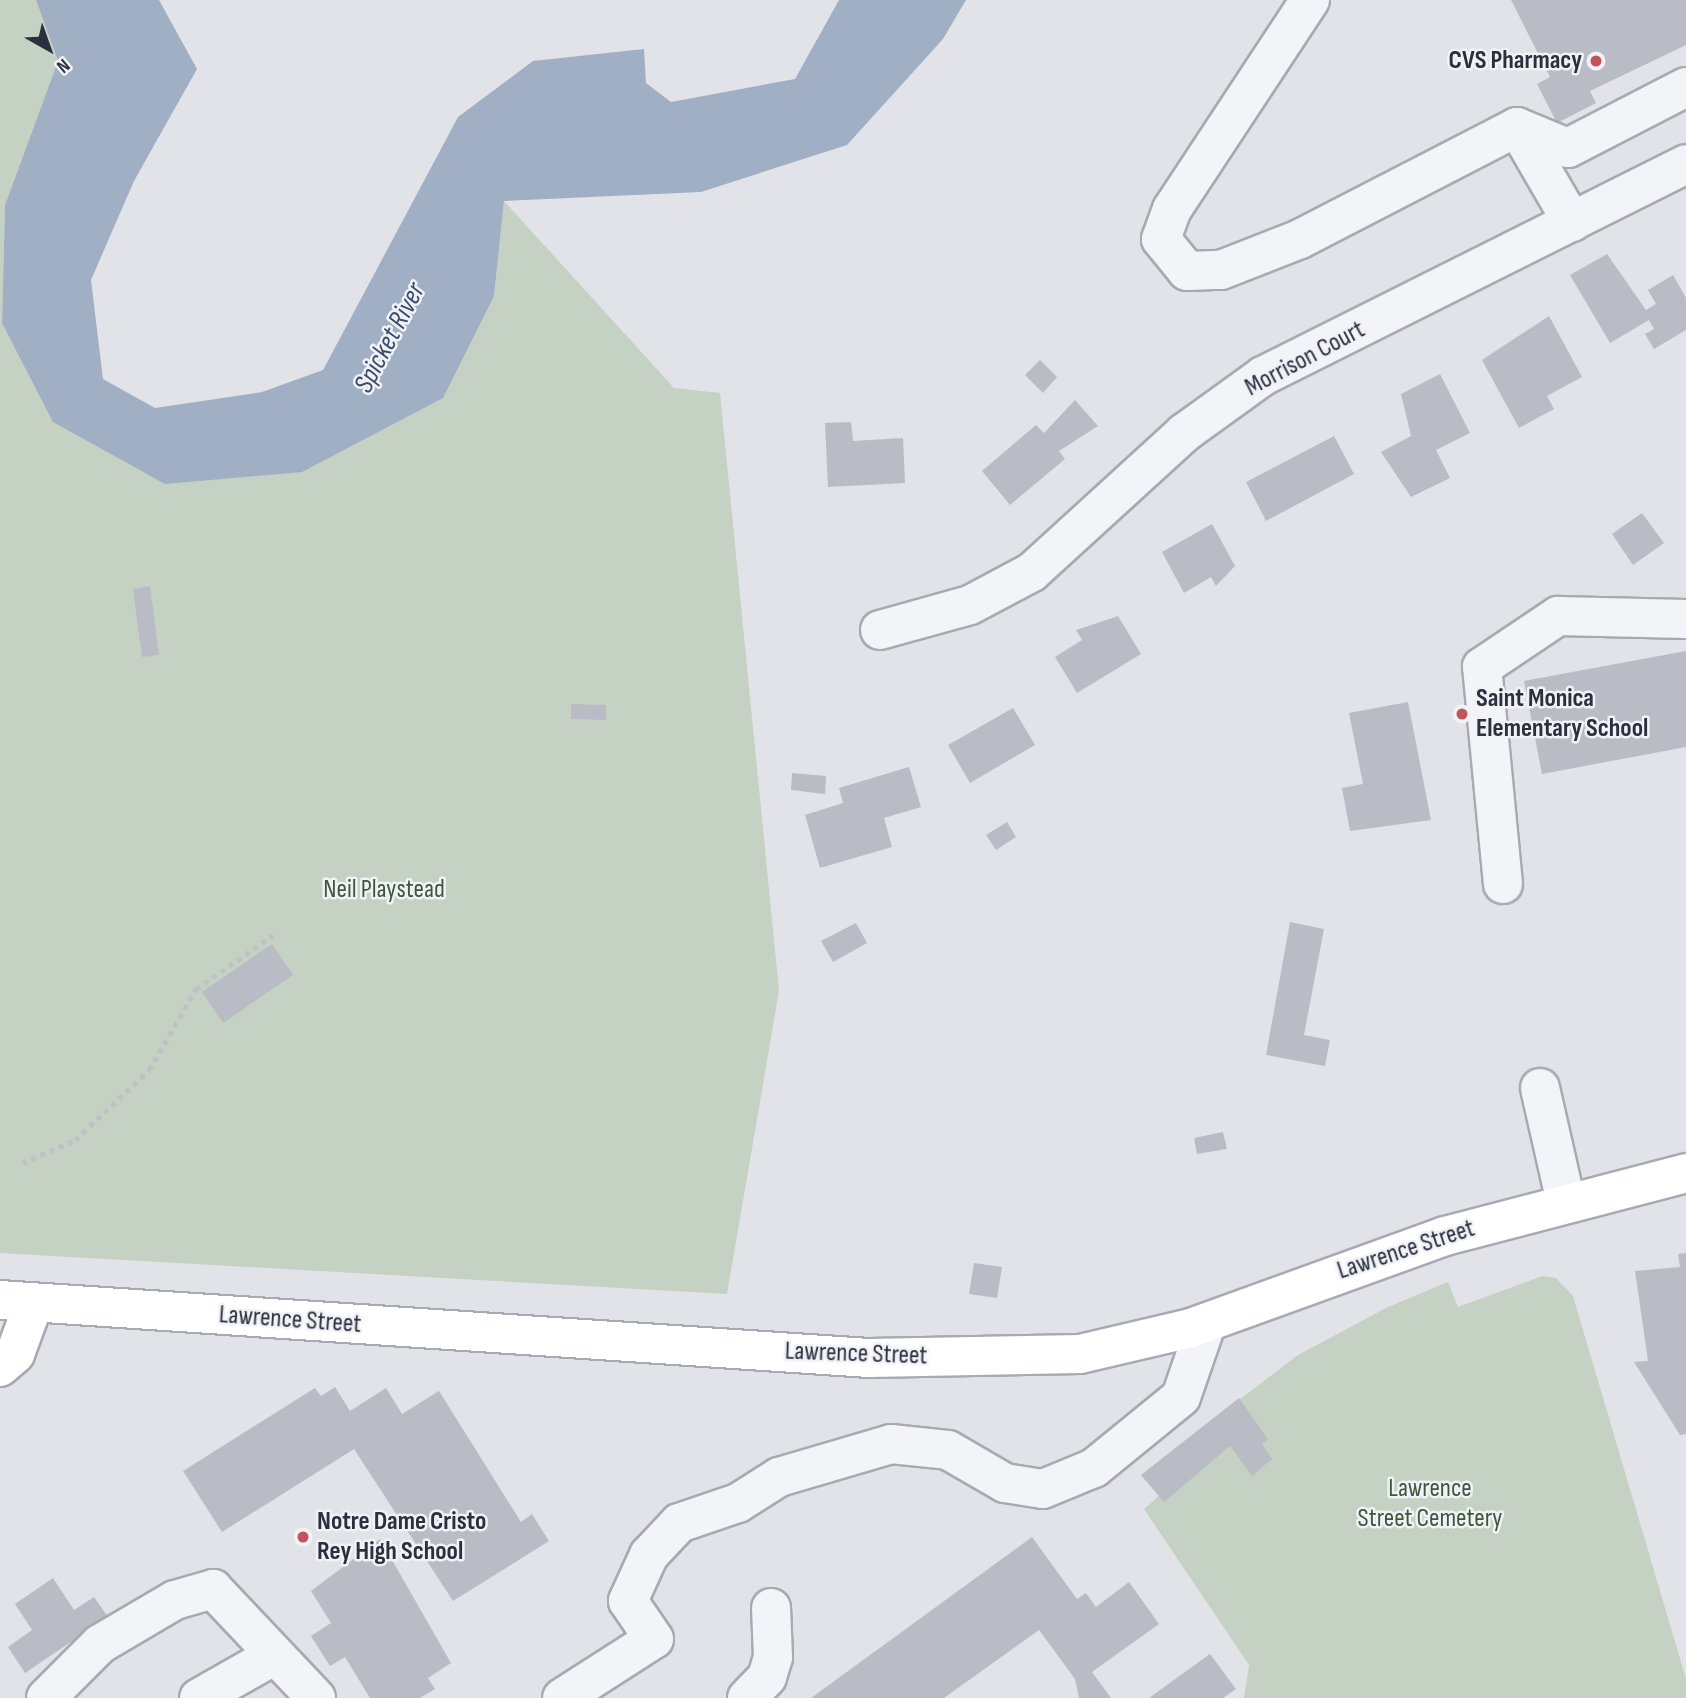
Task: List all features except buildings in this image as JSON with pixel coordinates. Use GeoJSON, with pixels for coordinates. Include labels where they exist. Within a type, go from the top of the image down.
{"type":"FeatureCollection","features":[{"type":"Feature","properties":{"kind":"main road","name":"Lawrence Street"},"geometry":{"type":"LineString","coordinates":[[17,1301],[869,1358],[1080,1354],[1207,1322],[1419,1245],[1566,1202],[1686,1173]]}},
{"type":"Feature","properties":{"kind":"main road"},"geometry":{"type":"LineString","coordinates":[[0,1367],[15,1354],[17,1301]]}},
{"type":"Feature","properties":{"kind":"street"},"geometry":{"type":"LineString","coordinates":[[1310,0],[1172,209],[1161,239],[1186,271],[1221,270],[1300,239],[1517,127],[1569,148],[1686,88]]}},
{"type":"Feature","properties":{"kind":"street"},"geometry":{"type":"LineString","coordinates":[[1517,127],[1572,222]]}},
{"type":"Feature","properties":{"kind":"street","name":"Morrison Court"},"geometry":{"type":"LineString","coordinates":[[880,630],[970,605],[1032,572],[1184,433],[1263,376],[1686,164]]}},
{"type":"Feature","properties":{"kind":"street"},"geometry":{"type":"LineString","coordinates":[[1503,884],[1482,667],[1558,616],[1686,619]]}},
{"type":"Feature","properties":{"kind":"street"},"geometry":{"type":"LineString","coordinates":[[1540,1088],[1566,1202]]}},
{"type":"Feature","properties":{"kind":"street"},"geometry":{"type":"LineString","coordinates":[[562,1698],[654,1639],[628,1601],[649,1555],[679,1523],[737,1503],[779,1477],[891,1444],[948,1450],[1005,1483],[1043,1489],[1094,1468],[1181,1397],[1207,1322]]}},
{"type":"Feature","properties":{"kind":"street"},"geometry":{"type":"LineString","coordinates":[[46,1698],[100,1644],[174,1600],[213,1589],[316,1698]]}},
{"type":"Feature","properties":{"kind":"street"},"geometry":{"type":"LineString","coordinates":[[747,1698],[767,1677],[773,1657],[771,1608]]}},
{"type":"Feature","properties":{"kind":"street"},"geometry":{"type":"LineString","coordinates":[[199,1698],[275,1655]]}},
{"type":"Feature","properties":{"kind":"path"},"geometry":{"type":"LineString","coordinates":[[22,1163],[75,1140],[149,1070],[196,989],[274,935]]}},
{"type":"Feature","properties":{"kind":"green space","name":"Neil Playstead"},"geometry":{"type":"Polygon","coordinates":[[[0,0],[36,0],[58,61],[5,205],[2,323],[165,484],[494,296],[504,201],[674,388],[720,393],[779,991],[727,1294],[0,1253],[0,0]]]}},
{"type":"Feature","properties":{"kind":"green space","name":"Lawrence Street Cemetery"},"geometry":{"type":"Polygon","coordinates":[[[1542,1276],[1556,1278],[1573,1296],[1686,1679],[1686,1698],[1244,1698],[1249,1665],[1144,1509],[1159,1496],[1141,1475],[1298,1355],[1388,1307],[1448,1282],[1458,1307],[1542,1276]]]}},
{"type":"Feature","properties":{"kind":"water","name":"Spicket River"},"geometry":{"type":"Polygon","coordinates":[[[36,0],[159,0],[197,69],[134,181],[91,280],[103,379],[155,408],[262,392],[323,370],[458,117],[533,61],[644,49],[646,83],[671,102],[795,79],[839,0],[966,0],[943,39],[847,145],[701,192],[504,201],[494,296],[443,398],[302,472],[165,484],[53,422],[2,323],[5,205],[58,61],[36,0]]]}},
{"type":"Feature","properties":{"kind":"place","name":"CVS Pharmacy"},"geometry":{"type":"Point","coordinates":[1596,61]}},
{"type":"Feature","properties":{"kind":"place","name":"Saint Monica Elementary School"},"geometry":{"type":"Point","coordinates":[1462,714]}},
{"type":"Feature","properties":{"kind":"place","name":"Notre Dame Cristo Rey High School"},"geometry":{"type":"Point","coordinates":[303,1537]}}]}
